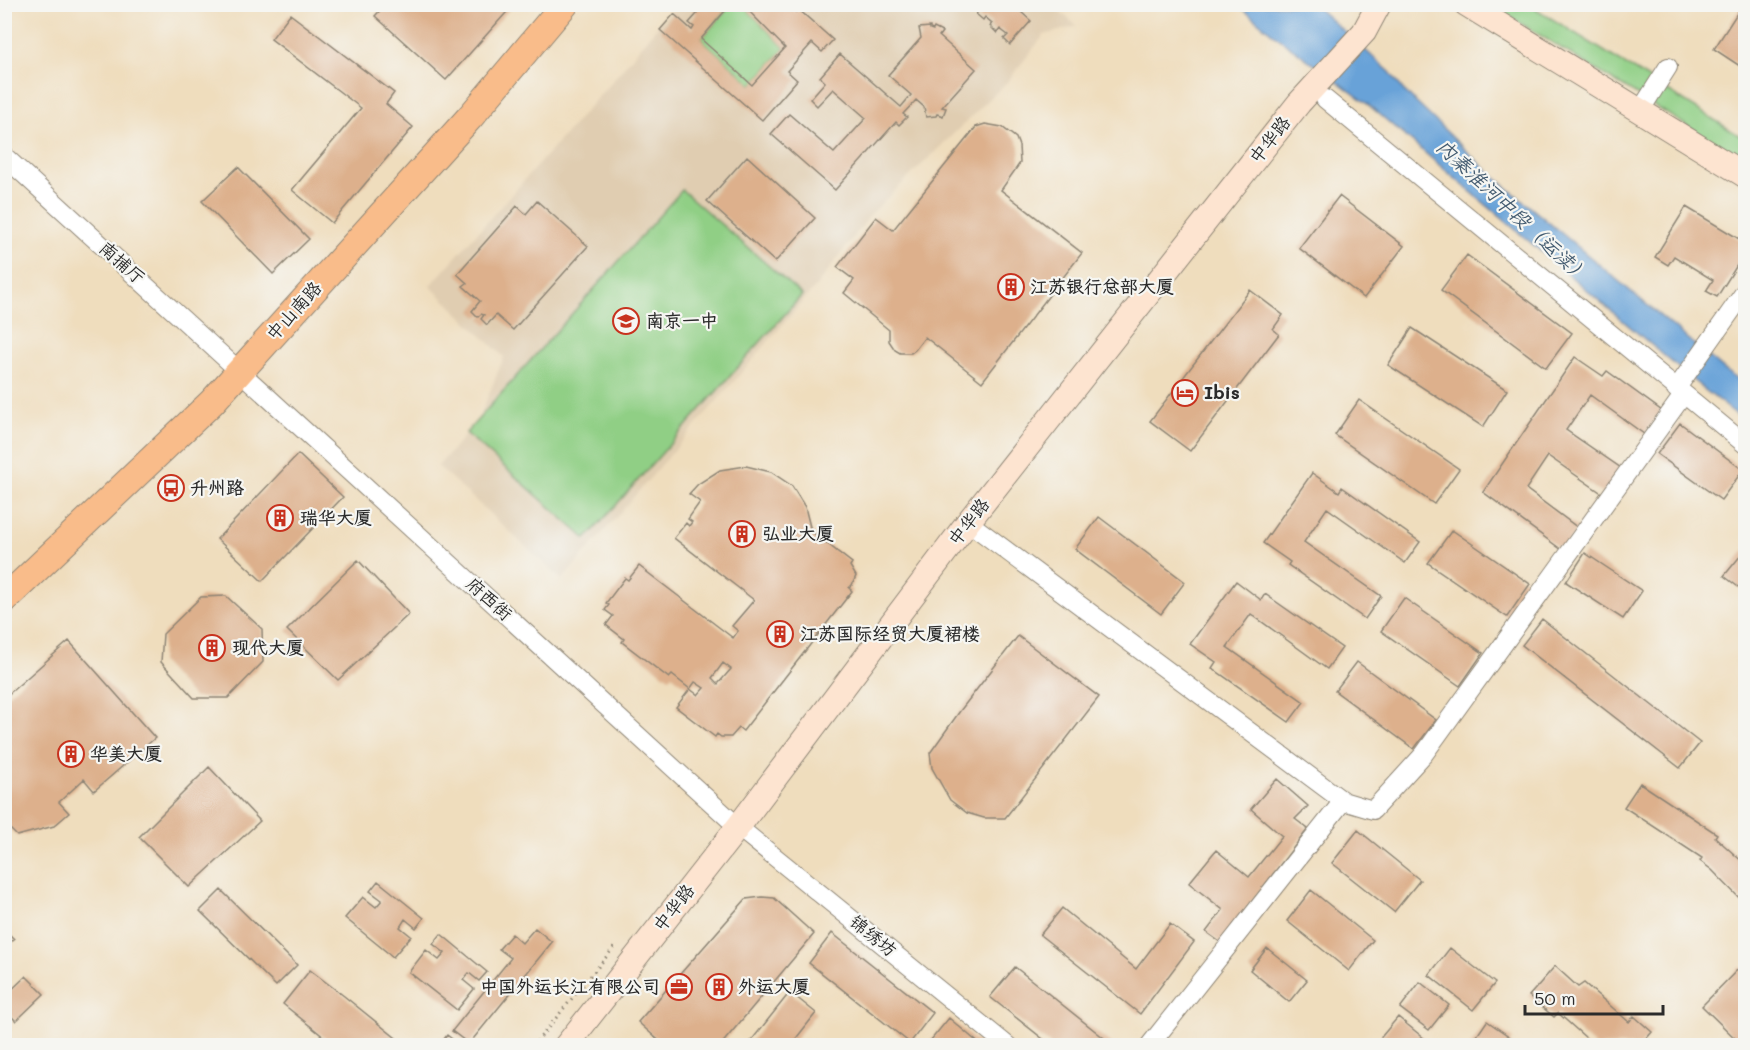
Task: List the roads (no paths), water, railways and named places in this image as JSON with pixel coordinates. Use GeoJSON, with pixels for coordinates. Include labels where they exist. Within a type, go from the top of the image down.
{"type":"FeatureCollection","features":[{"type":"Feature","properties":{"kind":"main road","name":"中山南路"},"geometry":{"type":"LineString","coordinates":[[4,600],[212,402],[471,117],[566,4]]}},
{"type":"Feature","properties":{"kind":"main road","name":"中华路"},"geometry":{"type":"LineString","coordinates":[[566,1046],[738,827],[968,522],[1299,103],[1364,32],[1379,4]]}},
{"type":"Feature","properties":{"kind":"main road"},"geometry":{"type":"LineString","coordinates":[[1466,4],[1746,176]]}},
{"type":"Feature","properties":{"kind":"street"},"geometry":{"type":"LineString","coordinates":[[1640,111],[1668,67]]}},
{"type":"Feature","properties":{"kind":"street"},"geometry":{"type":"LineString","coordinates":[[1325,99],[1746,445]]}},
{"type":"Feature","properties":{"kind":"street","name":"南捕厅"},"geometry":{"type":"LineString","coordinates":[[4,156],[240,370]]}},
{"type":"Feature","properties":{"kind":"street"},"geometry":{"type":"LineString","coordinates":[[968,522],[1343,801],[1373,810],[1424,754],[1680,391],[1716,331],[1746,290]]}},
{"type":"Feature","properties":{"kind":"street","name":"府西街"},"geometry":{"type":"LineString","coordinates":[[240,370],[738,827]]}},
{"type":"Feature","properties":{"kind":"street"},"geometry":{"type":"LineString","coordinates":[[1149,1046],[1343,801]]}},
{"type":"Feature","properties":{"kind":"street","name":"锦绣坊"},"geometry":{"type":"LineString","coordinates":[[738,827],[1008,1046]]}},
{"type":"Feature","properties":{"kind":"water","name":"内秦淮河中段（运渎）"},"geometry":{"type":"Polygon","coordinates":[[[1238,5],[1314,5],[1390,72],[1404,91],[1492,175],[1732,376],[1745,382],[1745,421],[1701,387],[1365,102],[1238,5]]]}},
{"type":"Feature","properties":{"kind":"place","name":"江苏银行总部大厦"},"geometry":{"type":"Point","coordinates":[1011,287]}},
{"type":"Feature","properties":{"kind":"place","name":"南京一中"},"geometry":{"type":"Point","coordinates":[626,321]}},
{"type":"Feature","properties":{"kind":"place","name":"Ibis"},"geometry":{"type":"Point","coordinates":[1185,393]}},
{"type":"Feature","properties":{"kind":"place","name":"升州路"},"geometry":{"type":"Point","coordinates":[171,488]}},
{"type":"Feature","properties":{"kind":"place","name":"瑞华大厦"},"geometry":{"type":"Point","coordinates":[280,518]}},
{"type":"Feature","properties":{"kind":"place","name":"弘业大厦"},"geometry":{"type":"Point","coordinates":[742,534]}},
{"type":"Feature","properties":{"kind":"place","name":"江苏国际经贸大厦裙楼"},"geometry":{"type":"Point","coordinates":[780,634]}},
{"type":"Feature","properties":{"kind":"place","name":"现代大厦"},"geometry":{"type":"Point","coordinates":[212,648]}},
{"type":"Feature","properties":{"kind":"place","name":"华美大厦"},"geometry":{"type":"Point","coordinates":[71,754]}},
{"type":"Feature","properties":{"kind":"place","name":"中国外运长江有限公司"},"geometry":{"type":"Point","coordinates":[679,987]}},
{"type":"Feature","properties":{"kind":"place","name":"外运大厦"},"geometry":{"type":"Point","coordinates":[719,987]}}]}
